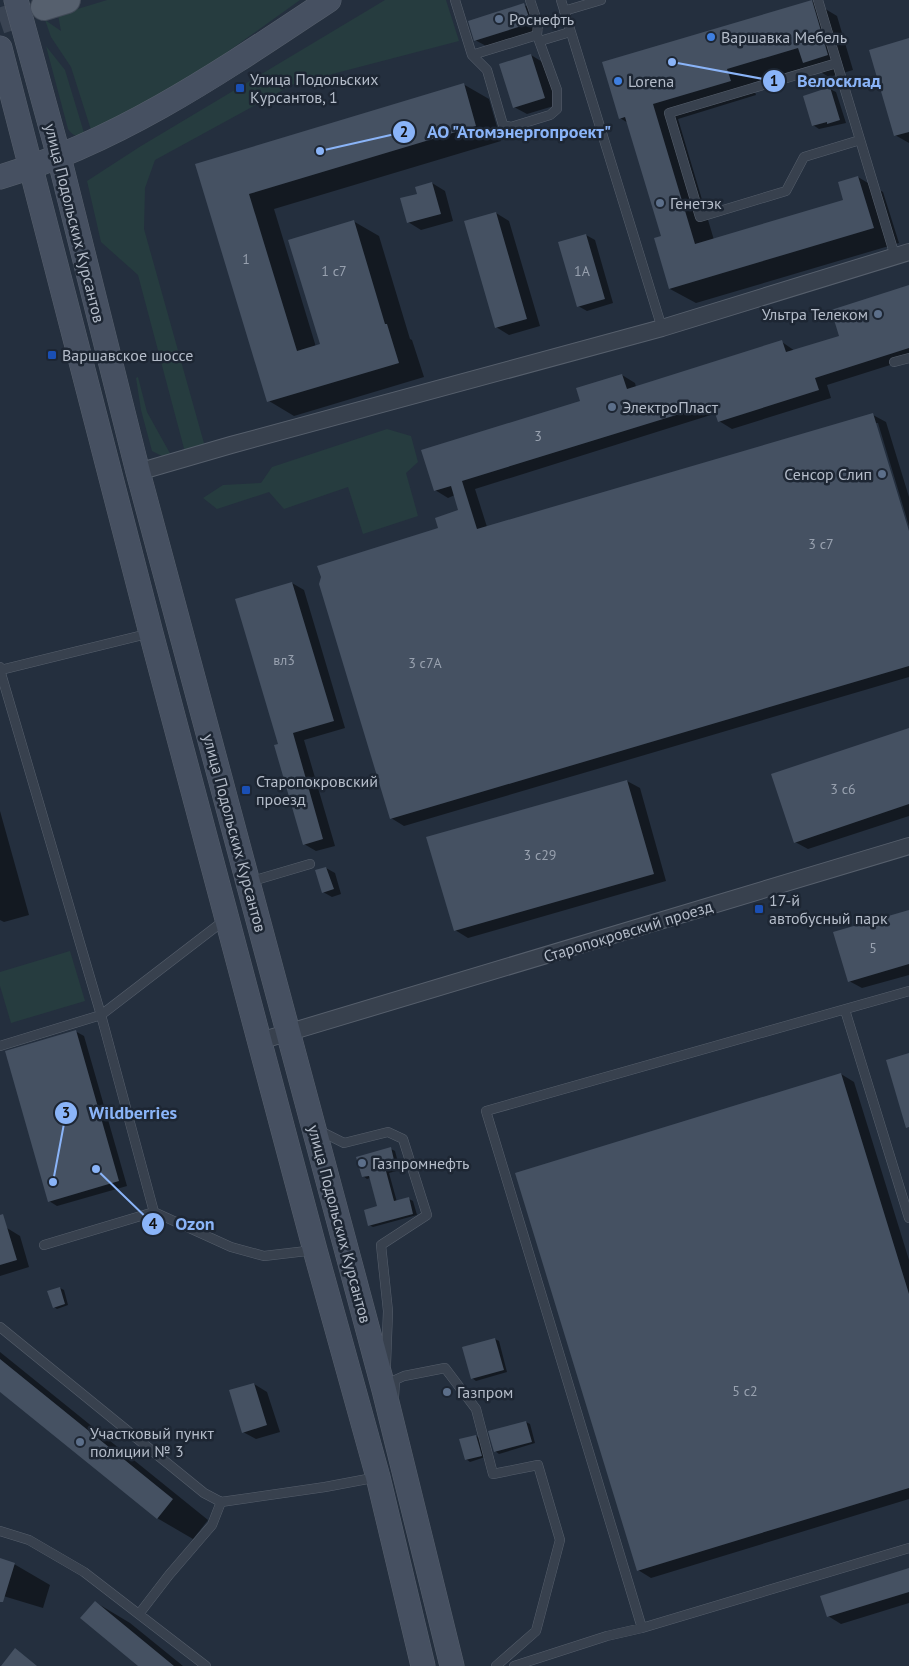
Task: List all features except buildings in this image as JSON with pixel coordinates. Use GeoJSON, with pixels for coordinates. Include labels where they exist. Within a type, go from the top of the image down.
{"type":"FeatureCollection","features":[{"type":"Feature","properties":{"kind":"main road","name":"улица Подольских Курсантов"},"geometry":{"type":"LineString","coordinates":[[16,0],[138,472],[384,1390],[452,1666]]}},
{"type":"Feature","properties":{"kind":"main road"},"geometry":{"type":"LineString","coordinates":[[0,177],[32,168],[92,142],[172,101],[329,0]]}},
{"type":"Feature","properties":{"kind":"main road","name":"улица Подольских Курсантов"},"geometry":{"type":"LineString","coordinates":[[0,48],[151,633],[315,1250],[378,1476],[423,1666]]}},
{"type":"Feature","properties":{"kind":"street"},"geometry":{"type":"LineString","coordinates":[[138,472],[662,328],[902,254]]}},
{"type":"Feature","properties":{"kind":"street"},"geometry":{"type":"LineString","coordinates":[[124,526],[131,534],[141,536],[150,529],[151,519]]}},
{"type":"Feature","properties":{"kind":"street"},"geometry":{"type":"LineString","coordinates":[[143,600],[144,589],[153,582],[164,584],[171,592]]}},
{"type":"Feature","properties":{"kind":"street","name":"Старопокровский проезд"},"geometry":{"type":"LineString","coordinates":[[260,1042],[909,846]]}},
{"type":"Feature","properties":{"kind":"lane"},"geometry":{"type":"LineString","coordinates":[[455,0],[472,55],[487,70],[503,124],[511,127],[550,115],[557,109],[557,90],[538,38],[538,24],[530,0]]}},
{"type":"Feature","properties":{"kind":"lane"},"geometry":{"type":"LineString","coordinates":[[560,0],[662,328]]}},
{"type":"Feature","properties":{"kind":"lane"},"geometry":{"type":"LineString","coordinates":[[564,11],[601,0]]}},
{"type":"Feature","properties":{"kind":"lane"},"geometry":{"type":"LineString","coordinates":[[818,0],[860,140],[902,254]]}},
{"type":"Feature","properties":{"kind":"lane"},"geometry":{"type":"LineString","coordinates":[[472,55],[570,32]]}},
{"type":"Feature","properties":{"kind":"lane"},"geometry":{"type":"LineString","coordinates":[[837,63],[668,113],[700,217],[786,191],[804,157],[860,140]]}},
{"type":"Feature","properties":{"kind":"lane"},"geometry":{"type":"LineString","coordinates":[[894,362],[909,358]]}},
{"type":"Feature","properties":{"kind":"lane"},"geometry":{"type":"LineString","coordinates":[[151,633],[0,669],[101,1015],[154,1212]]}},
{"type":"Feature","properties":{"kind":"lane"},"geometry":{"type":"LineString","coordinates":[[248,883],[310,864]]}},
{"type":"Feature","properties":{"kind":"lane"},"geometry":{"type":"LineString","coordinates":[[0,1046],[101,1015],[228,917]]}},
{"type":"Feature","properties":{"kind":"lane"},"geometry":{"type":"LineString","coordinates":[[642,1628],[486,1112],[909,991]]}},
{"type":"Feature","properties":{"kind":"lane"},"geometry":{"type":"LineString","coordinates":[[845,1010],[909,1218]]}},
{"type":"Feature","properties":{"kind":"lane"},"geometry":{"type":"LineString","coordinates":[[314,1128],[344,1143],[388,1132],[403,1139],[427,1215],[381,1245],[388,1311],[384,1390]]}},
{"type":"Feature","properties":{"kind":"lane"},"geometry":{"type":"LineString","coordinates":[[44,1245],[154,1212],[231,1246],[264,1256],[315,1250]]}},
{"type":"Feature","properties":{"kind":"lane"},"geometry":{"type":"LineString","coordinates":[[0,1327],[204,1493],[221,1502],[325,1487],[378,1476]]}},
{"type":"Feature","properties":{"kind":"lane"},"geometry":{"type":"LineString","coordinates":[[392,1422],[395,1380],[404,1376],[445,1368],[476,1409],[493,1474],[538,1465],[560,1540],[536,1631],[496,1666]]}},
{"type":"Feature","properties":{"kind":"lane"},"geometry":{"type":"LineString","coordinates":[[139,1614],[169,1575],[212,1525],[221,1502]]}},
{"type":"Feature","properties":{"kind":"lane"},"geometry":{"type":"LineString","coordinates":[[0,1531],[29,1540],[84,1572],[206,1666]]}},
{"type":"Feature","properties":{"kind":"lane"},"geometry":{"type":"LineString","coordinates":[[514,1666],[607,1636],[642,1628],[909,1548]]}},
{"type":"Feature","properties":{"kind":"green space"},"geometry":{"type":"Polygon","coordinates":[[[107,0],[300,0],[198,73],[92,133],[71,67],[51,37],[45,20],[61,31],[58,15],[107,0]]]}},
{"type":"Feature","properties":{"kind":"green space"},"geometry":{"type":"Polygon","coordinates":[[[385,0],[446,0],[459,41],[294,84],[155,160],[145,188],[144,229],[207,454],[186,456],[138,275],[101,242],[87,181],[141,146],[385,0]]]}},
{"type":"Feature","properties":{"kind":"green space"},"geometry":{"type":"Polygon","coordinates":[[[46,46],[65,70],[85,136],[75,136],[68,129],[46,46]]]}},
{"type":"Feature","properties":{"kind":"green space"},"geometry":{"type":"Polygon","coordinates":[[[138,377],[147,412],[172,457],[164,457],[152,451],[141,410],[136,378],[138,377]]]}},
{"type":"Feature","properties":{"kind":"green space"},"geometry":{"type":"Polygon","coordinates":[[[387,429],[411,436],[418,462],[406,473],[418,516],[363,534],[348,487],[284,509],[269,492],[217,509],[203,498],[223,485],[261,483],[272,467],[387,429]]]}},
{"type":"Feature","properties":{"kind":"green space"},"geometry":{"type":"Polygon","coordinates":[[[70,951],[85,1001],[11,1023],[0,986],[0,972],[70,951]]]}},
{"type":"Feature","properties":{"kind":"tunnel"},"geometry":{"type":"LineString","coordinates":[[0,21],[42,7]]}},
{"type":"Feature","properties":{"kind":"place","name":"Роснефть"},"geometry":{"type":"Point","coordinates":[499,19]}},
{"type":"Feature","properties":{"kind":"place","name":"Варшавка Мебель"},"geometry":{"type":"Point","coordinates":[711,37]}},
{"type":"Feature","properties":{"kind":"place","name":"Велосклад"},"geometry":{"type":"Point","coordinates":[672,62]}},
{"type":"Feature","properties":{"kind":"place","name":"Lorena"},"geometry":{"type":"Point","coordinates":[618,81]}},
{"type":"Feature","properties":{"kind":"place","name":"Улица Подольских Курсантов, 1"},"geometry":{"type":"Point","coordinates":[240,88]}},
{"type":"Feature","properties":{"kind":"place","name":"АО \"Атомэнергопроект\""},"geometry":{"type":"Point","coordinates":[320,151]}},
{"type":"Feature","properties":{"kind":"place","name":"Генетэк"},"geometry":{"type":"Point","coordinates":[660,203]}},
{"type":"Feature","properties":{"kind":"place","name":"Ультра Телеком"},"geometry":{"type":"Point","coordinates":[878,314]}},
{"type":"Feature","properties":{"kind":"place","name":"Варшавское шоссе"},"geometry":{"type":"Point","coordinates":[52,355]}},
{"type":"Feature","properties":{"kind":"place","name":"ЭлектроПласт"},"geometry":{"type":"Point","coordinates":[612,407]}},
{"type":"Feature","properties":{"kind":"place","name":"Сенсор Слип"},"geometry":{"type":"Point","coordinates":[882,474]}},
{"type":"Feature","properties":{"kind":"place","name":"Старопокровский проезд"},"geometry":{"type":"Point","coordinates":[246,790]}},
{"type":"Feature","properties":{"kind":"place","name":"17-й автобусный парк"},"geometry":{"type":"Point","coordinates":[759,909]}},
{"type":"Feature","properties":{"kind":"place","name":"Газпромнефть"},"geometry":{"type":"Point","coordinates":[362,1163]}},
{"type":"Feature","properties":{"kind":"place","name":"Ozon"},"geometry":{"type":"Point","coordinates":[96,1169]}},
{"type":"Feature","properties":{"kind":"place","name":"Wildberries"},"geometry":{"type":"Point","coordinates":[53,1182]}},
{"type":"Feature","properties":{"kind":"place","name":"Газпром"},"geometry":{"type":"Point","coordinates":[447,1392]}},
{"type":"Feature","properties":{"kind":"place","name":"Участковый пункт полиции № 3"},"geometry":{"type":"Point","coordinates":[80,1442]}}]}
